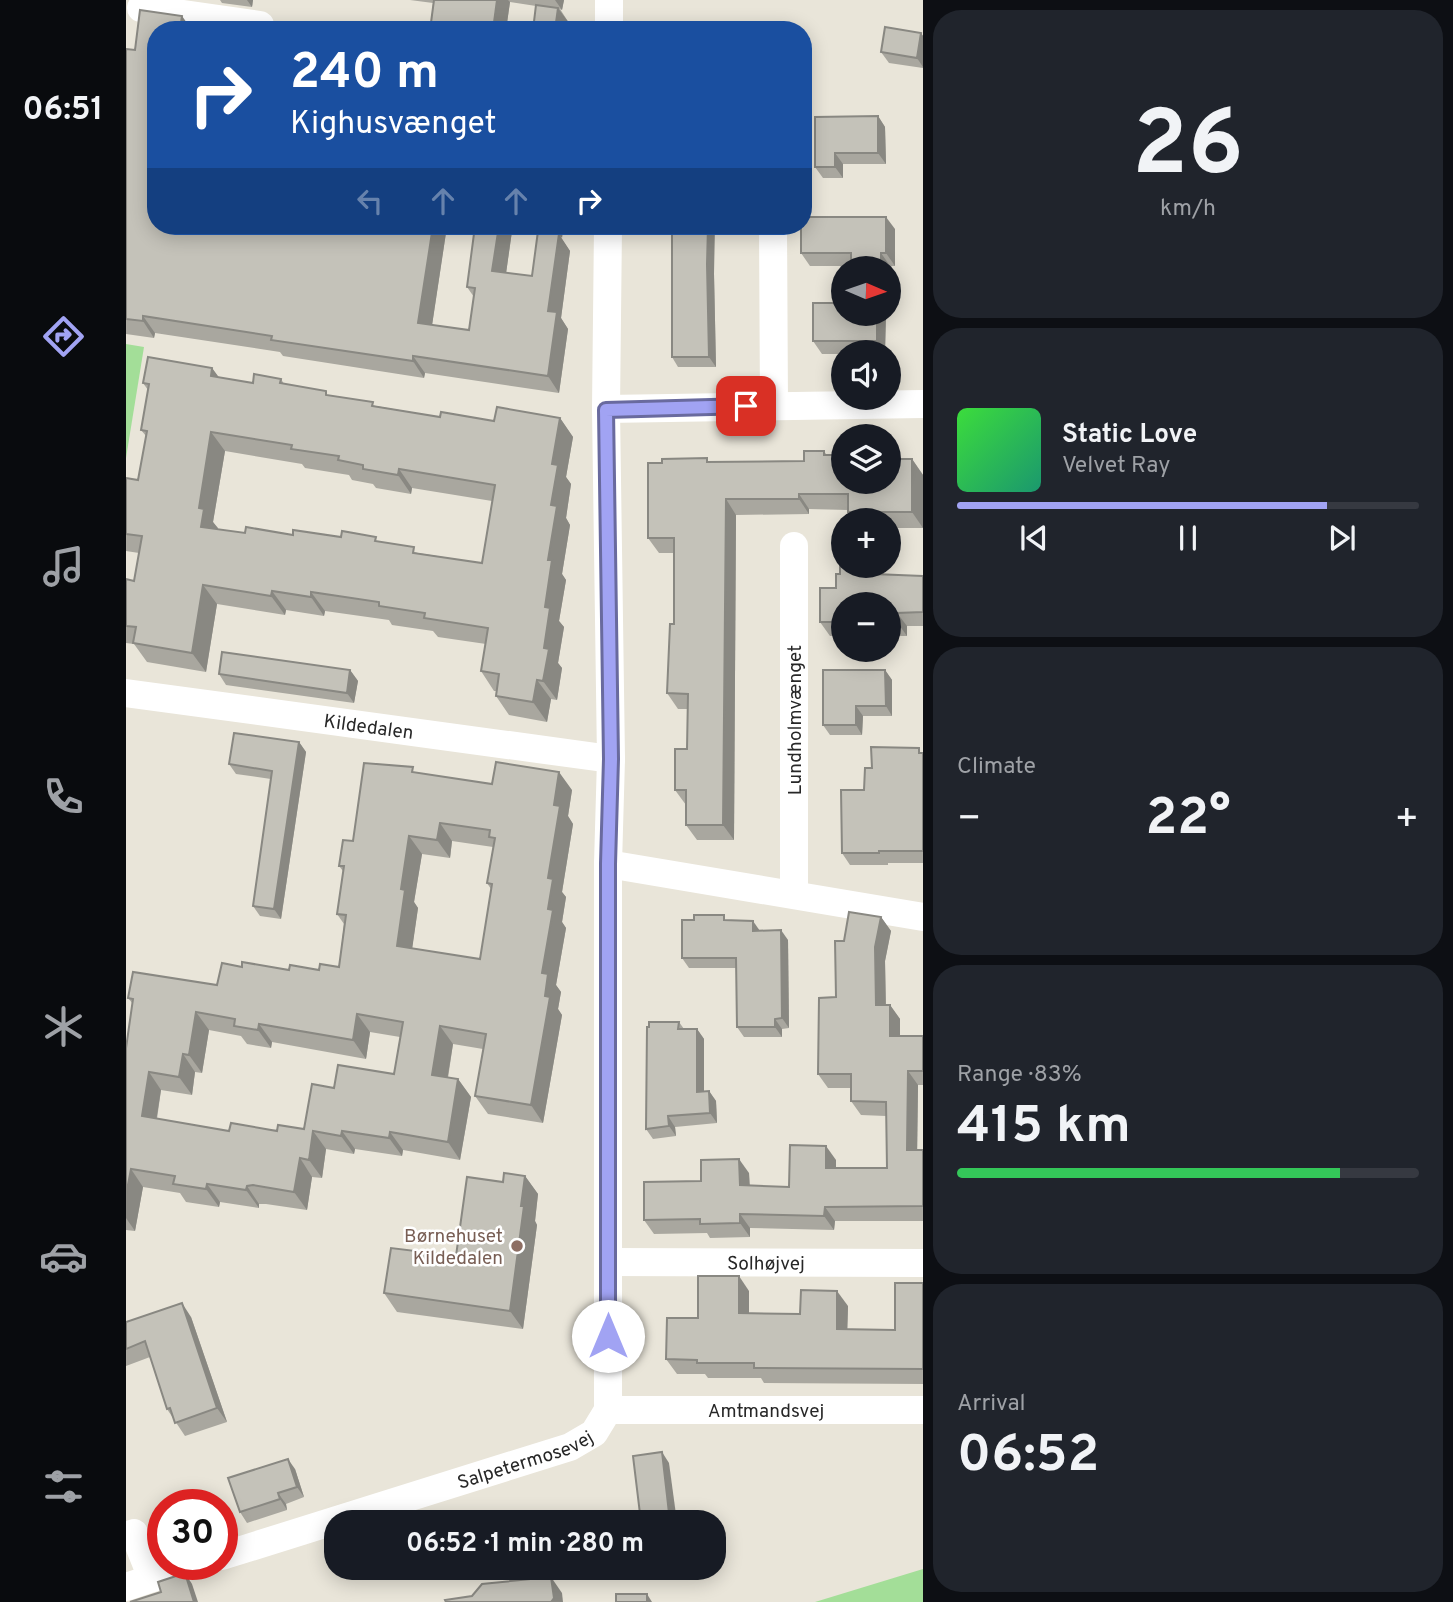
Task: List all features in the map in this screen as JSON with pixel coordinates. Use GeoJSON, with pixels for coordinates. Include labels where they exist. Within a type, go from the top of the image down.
{"type":"FeatureCollection","features":[{"type":"Feature","properties":{"kind":"street"},"geometry":{"type":"LineString","coordinates":[[609,0],[609,21]]}},
{"type":"Feature","properties":{"kind":"street"},"geometry":{"type":"LineString","coordinates":[[141,8],[232,21]]}},
{"type":"Feature","properties":{"kind":"street","name":"Salpetermosevej"},"geometry":{"type":"LineString","coordinates":[[238,1551],[570,1447],[594,1433],[608,1410],[608,864],[611,759],[606,410],[608,235]]}},
{"type":"Feature","properties":{"kind":"street"},"geometry":{"type":"LineString","coordinates":[[773,235],[774,405]]}},
{"type":"Feature","properties":{"kind":"street"},"geometry":{"type":"LineString","coordinates":[[606,410],[923,404]]}},
{"type":"Feature","properties":{"kind":"street","name":"Lundholmvænget"},"geometry":{"type":"LineString","coordinates":[[794,546],[794,894]]}},
{"type":"Feature","properties":{"kind":"street","name":"Kildedalen"},"geometry":{"type":"LineString","coordinates":[[126,693],[611,759]]}},
{"type":"Feature","properties":{"kind":"street"},"geometry":{"type":"LineString","coordinates":[[608,864],[923,917]]}},
{"type":"Feature","properties":{"kind":"street","name":"Solhøjvej"},"geometry":{"type":"LineString","coordinates":[[608,1262],[923,1263]]}},
{"type":"Feature","properties":{"kind":"street","name":"Amtmandsvej"},"geometry":{"type":"LineString","coordinates":[[608,1410],[923,1410]]}},
{"type":"Feature","properties":{"kind":"street"},"geometry":{"type":"LineString","coordinates":[[126,1536],[134,1533],[139,1583]]}},
{"type":"Feature","properties":{"kind":"green space"},"geometry":{"type":"Polygon","coordinates":[[[126,344],[144,347],[126,458],[126,344]]]}},
{"type":"Feature","properties":{"kind":"green space"},"geometry":{"type":"Polygon","coordinates":[[[923,1569],[923,1602],[815,1602],[923,1569]]]}},
{"type":"Feature","properties":{"kind":"building"},"geometry":{"type":"Polygon","coordinates":[[[434,0],[497,0],[494,21],[431,21],[434,0]]]}},
{"type":"Feature","properties":{"kind":"building"},"geometry":{"type":"Polygon","coordinates":[[[536,5],[558,8],[556,21],[534,21],[536,5]]]}},
{"type":"Feature","properties":{"kind":"building"},"geometry":{"type":"Polygon","coordinates":[[[140,10],[182,16],[181,21],[147,21],[147,235],[432,235],[418,323],[469,330],[475,288],[467,287],[474,235],[498,235],[492,271],[532,276],[537,235],[559,235],[548,311],[557,312],[548,376],[413,356],[413,361],[271,340],[272,336],[143,316],[143,321],[126,319],[126,49],[135,50],[140,10]]]}},
{"type":"Feature","properties":{"kind":"building"},"geometry":{"type":"Polygon","coordinates":[[[885,27],[921,33],[917,58],[881,52],[885,27]]]}},
{"type":"Feature","properties":{"kind":"building"},"geometry":{"type":"Polygon","coordinates":[[[878,116],[878,153],[835,153],[835,167],[815,167],[815,117],[878,116]]]}},
{"type":"Feature","properties":{"kind":"building"},"geometry":{"type":"Polygon","coordinates":[[[812,217],[886,217],[886,253],[881,253],[881,256],[851,256],[851,253],[801,253],[801,235],[812,235],[812,217]]]}},
{"type":"Feature","properties":{"kind":"building"},"geometry":{"type":"Polygon","coordinates":[[[672,235],[708,235],[709,357],[672,357],[672,235]]]}},
{"type":"Feature","properties":{"kind":"building"},"geometry":{"type":"Polygon","coordinates":[[[813,303],[831,303],[831,326],[877,326],[877,340],[813,341],[813,303]]]}},
{"type":"Feature","properties":{"kind":"building"},"geometry":{"type":"Polygon","coordinates":[[[148,357],[212,368],[211,376],[253,383],[254,374],[281,379],[280,383],[326,391],[326,395],[373,402],[372,406],[440,417],[441,412],[494,421],[497,407],[560,418],[552,464],[558,465],[551,505],[557,506],[548,560],[552,560],[545,607],[550,608],[544,648],[549,649],[543,681],[537,680],[533,702],[496,696],[499,674],[481,671],[488,628],[424,618],[425,613],[379,606],[379,602],[311,592],[311,597],[272,591],[271,596],[203,585],[192,653],[133,643],[136,627],[126,626],[126,579],[134,581],[142,536],[126,534],[126,478],[138,480],[147,431],[141,430],[149,384],[143,383],[148,357]],[[211,432],[199,508],[204,509],[201,527],[245,533],[246,527],[293,535],[293,530],[341,537],[342,531],[376,537],[375,541],[414,547],[413,553],[482,563],[495,485],[399,469],[398,475],[363,469],[363,465],[338,460],[339,456],[291,449],[292,445],[211,432]]]}},
{"type":"Feature","properties":{"kind":"building"},"geometry":{"type":"Polygon","coordinates":[[[804,451],[824,451],[824,455],[831,455],[831,494],[799,494],[799,499],[726,499],[723,825],[686,825],[686,790],[675,790],[675,749],[687,749],[688,694],[667,693],[670,624],[674,624],[674,538],[648,538],[648,463],[662,463],[662,459],[707,458],[707,462],[804,461],[804,451]]]}},
{"type":"Feature","properties":{"kind":"building"},"geometry":{"type":"Polygon","coordinates":[[[901,459],[912,459],[912,512],[901,512],[901,508],[848,508],[848,494],[901,494],[901,459]]]}},
{"type":"Feature","properties":{"kind":"building"},"geometry":{"type":"Polygon","coordinates":[[[923,576],[923,612],[901,613],[901,592],[831,592],[831,622],[820,622],[820,588],[836,588],[836,578],[923,576]]]}},
{"type":"Feature","properties":{"kind":"building"},"geometry":{"type":"Polygon","coordinates":[[[222,652],[350,670],[347,693],[219,674],[222,652]]]}},
{"type":"Feature","properties":{"kind":"building"},"geometry":{"type":"Polygon","coordinates":[[[823,670],[885,670],[886,706],[856,706],[856,725],[823,725],[823,670]]]}},
{"type":"Feature","properties":{"kind":"building"},"geometry":{"type":"Polygon","coordinates":[[[234,733],[299,742],[274,909],[253,906],[272,771],[229,764],[234,733]]]}},
{"type":"Feature","properties":{"kind":"building"},"geometry":{"type":"Polygon","coordinates":[[[871,747],[919,748],[919,753],[923,753],[923,851],[842,853],[841,790],[864,790],[865,768],[872,768],[871,747]]]}},
{"type":"Feature","properties":{"kind":"building"},"geometry":{"type":"Polygon","coordinates":[[[496,762],[559,772],[554,805],[560,806],[548,878],[553,879],[548,909],[553,910],[542,973],[548,974],[545,996],[550,997],[531,1105],[475,1096],[486,1034],[440,1026],[432,1075],[458,1079],[448,1142],[390,1132],[389,1138],[342,1131],[341,1136],[313,1131],[309,1160],[300,1158],[294,1192],[253,1185],[247,1186],[246,1190],[207,1184],[206,1189],[173,1184],[175,1176],[131,1169],[126,1195],[126,1048],[133,999],[128,998],[133,972],[217,985],[222,963],[242,967],[242,962],[289,970],[290,965],[319,970],[320,964],[339,967],[346,915],[337,914],[344,866],[339,866],[343,840],[353,841],[364,763],[413,767],[412,772],[492,784],[496,762]],[[440,823],[437,840],[409,836],[401,889],[405,890],[397,946],[480,959],[492,884],[487,883],[495,838],[489,837],[490,830],[440,823]],[[196,1012],[189,1055],[183,1054],[179,1077],[149,1072],[142,1116],[229,1131],[231,1123],[277,1131],[278,1125],[304,1129],[312,1084],[334,1088],[338,1065],[394,1074],[403,1022],[357,1014],[353,1040],[259,1024],[258,1030],[234,1026],[235,1019],[196,1012]]]}},
{"type":"Feature","properties":{"kind":"building"},"geometry":{"type":"Polygon","coordinates":[[[849,912],[881,917],[875,947],[876,1005],[890,1005],[890,1036],[923,1036],[923,1071],[908,1071],[907,1150],[923,1150],[923,1206],[825,1207],[824,1216],[740,1214],[740,1223],[700,1224],[700,1219],[644,1220],[644,1182],[701,1181],[701,1160],[739,1159],[740,1185],[789,1187],[790,1145],[826,1146],[826,1168],[887,1168],[886,1102],[851,1101],[851,1074],[818,1074],[819,998],[836,997],[835,941],[844,941],[849,912]]]}},
{"type":"Feature","properties":{"kind":"building"},"geometry":{"type":"Polygon","coordinates":[[[694,915],[724,915],[724,920],[753,921],[753,931],[781,930],[782,1018],[775,1019],[775,1027],[737,1027],[736,958],[682,958],[682,920],[694,920],[694,915]]]}},
{"type":"Feature","properties":{"kind":"building"},"geometry":{"type":"Polygon","coordinates":[[[649,1022],[679,1022],[678,1029],[697,1029],[697,1092],[709,1091],[710,1113],[668,1116],[669,1126],[646,1129],[649,1022]]]}},
{"type":"Feature","properties":{"kind":"building"},"geometry":{"type":"Polygon","coordinates":[[[504,1173],[525,1176],[521,1206],[524,1206],[510,1311],[384,1293],[391,1248],[456,1256],[467,1177],[503,1182],[504,1173]]]}},
{"type":"Feature","properties":{"kind":"building"},"geometry":{"type":"Polygon","coordinates":[[[698,1276],[739,1276],[739,1313],[800,1314],[801,1290],[837,1291],[837,1329],[895,1330],[895,1283],[923,1283],[923,1369],[754,1368],[754,1363],[697,1363],[697,1360],[666,1359],[667,1318],[698,1318],[698,1276]]]}},
{"type":"Feature","properties":{"kind":"building"},"geometry":{"type":"Polygon","coordinates":[[[182,1303],[217,1408],[175,1423],[170,1408],[167,1409],[145,1341],[126,1349],[126,1322],[182,1303]]]}},
{"type":"Feature","properties":{"kind":"building"},"geometry":{"type":"Polygon","coordinates":[[[662,1452],[669,1510],[640,1510],[633,1456],[662,1452]]]}},
{"type":"Feature","properties":{"kind":"building"},"geometry":{"type":"Polygon","coordinates":[[[288,1459],[297,1487],[278,1493],[280,1499],[240,1512],[238,1489],[232,1489],[228,1478],[288,1459]]]}},
{"type":"Feature","properties":{"kind":"building"},"geometry":{"type":"Polygon","coordinates":[[[187,1580],[194,1602],[130,1602],[161,1592],[158,1582],[187,1580]]]}},
{"type":"Feature","properties":{"kind":"building"},"geometry":{"type":"Polygon","coordinates":[[[551,1580],[554,1598],[551,1602],[445,1600],[472,1596],[482,1584],[551,1580]]]}},
{"type":"Feature","properties":{"kind":"building"},"geometry":{"type":"Polygon","coordinates":[[[616,1594],[647,1594],[647,1602],[616,1602],[616,1594]]]}},
{"type":"Feature","properties":{"kind":"place","name":"Børnehuset Kildedalen"},"geometry":{"type":"Point","coordinates":[517,1246]}},
{"type":"Feature","properties":{"kind":"route"},"geometry":{"type":"LineString","coordinates":[[608,1336],[608,864],[611,759],[606,410],[746,406]]}}]}
